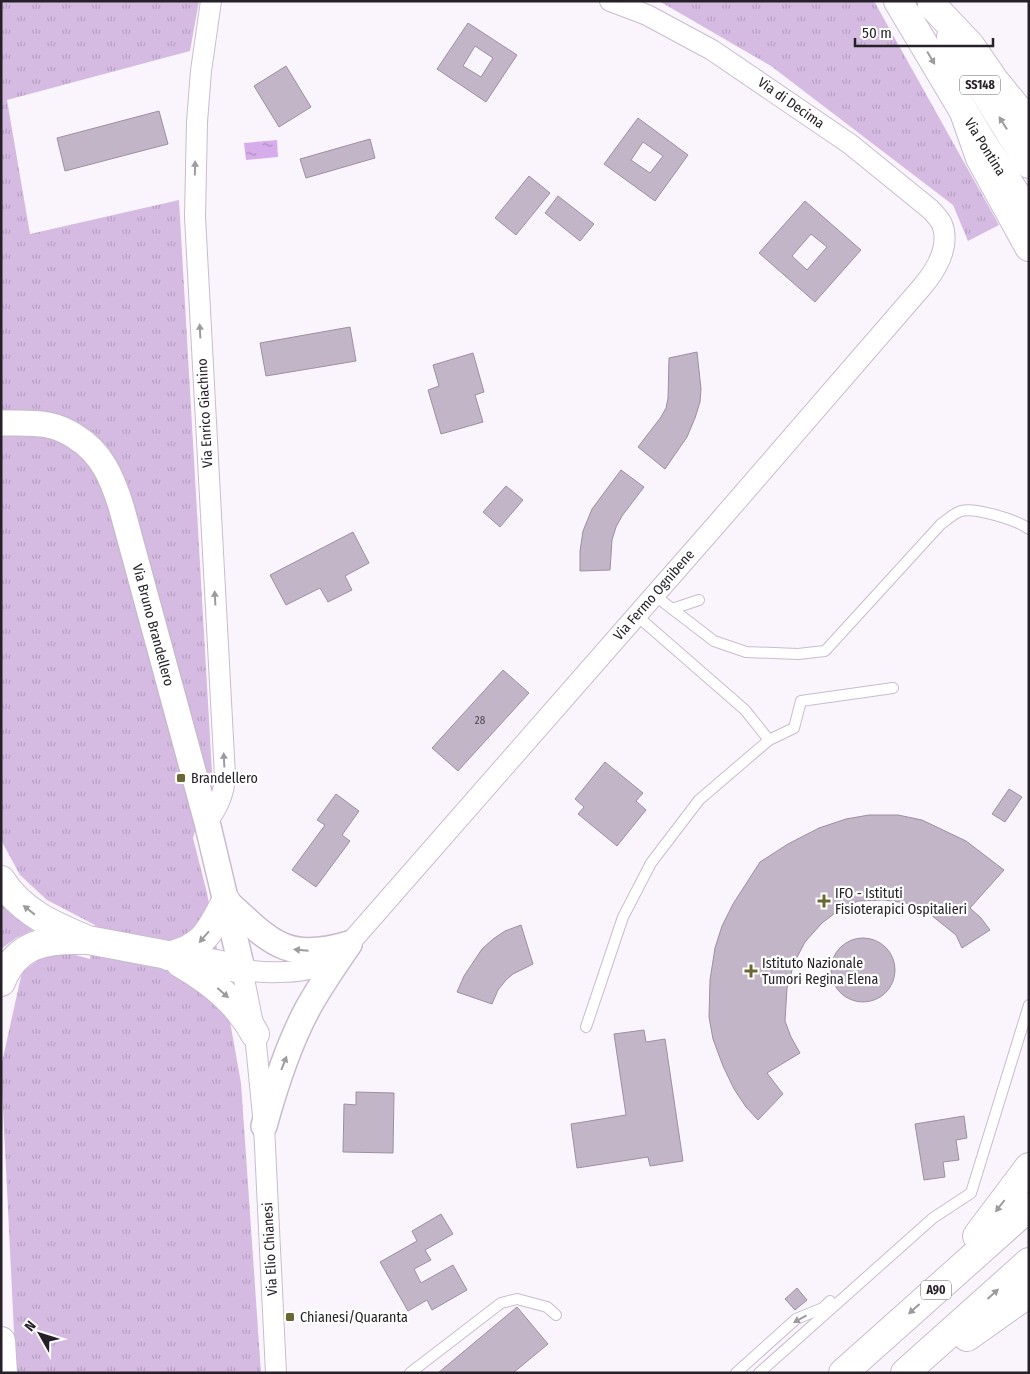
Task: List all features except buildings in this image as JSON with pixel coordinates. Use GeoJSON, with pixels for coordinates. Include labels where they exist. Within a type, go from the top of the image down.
{"type":"FeatureCollection","features":[{"type":"Feature","properties":{"kind":"main road","name":"Via Pontina"},"geometry":{"type":"LineString","coordinates":[[898,1],[1000,172],[1029,214]]}},
{"type":"Feature","properties":{"kind":"main road","name":"Via Pontina"},"geometry":{"type":"LineString","coordinates":[[930,3],[1029,164]]}},
{"type":"Feature","properties":{"kind":"main road"},"geometry":{"type":"LineString","coordinates":[[930,3],[970,46],[994,80],[1029,123]]}},
{"type":"Feature","properties":{"kind":"main road"},"geometry":{"type":"LineString","coordinates":[[965,115],[980,158],[1029,247]]}},
{"type":"Feature","properties":{"kind":"main road"},"geometry":{"type":"LineString","coordinates":[[1,880],[15,898],[38,917],[88,940],[242,969]]}},
{"type":"Feature","properties":{"kind":"main road"},"geometry":{"type":"LineString","coordinates":[[168,956],[182,953],[201,942],[226,900]]}},
{"type":"Feature","properties":{"kind":"main road"},"geometry":{"type":"LineString","coordinates":[[1,982],[15,959],[35,946],[54,940],[88,940]]}},
{"type":"Feature","properties":{"kind":"main road"},"geometry":{"type":"LineString","coordinates":[[168,956],[201,976],[223,993],[242,1012],[255,1034]]}},
{"type":"Feature","properties":{"kind":"main road"},"geometry":{"type":"LineString","coordinates":[[942,1284],[1029,1167]]}},
{"type":"Feature","properties":{"kind":"main road","name":"A90"},"geometry":{"type":"LineString","coordinates":[[842,1373],[1029,1207]]}},
{"type":"Feature","properties":{"kind":"main road"},"geometry":{"type":"LineString","coordinates":[[905,1373],[1029,1262]]}},
{"type":"Feature","properties":{"kind":"main road"},"geometry":{"type":"LineString","coordinates":[[916,1373],[1029,1293]]}},
{"type":"Feature","properties":{"kind":"main road"},"geometry":{"type":"LineString","coordinates":[[1,1341],[3,1373]]}},
{"type":"Feature","properties":{"kind":"street","name":"Via Enrico Giachino"},"geometry":{"type":"LineString","coordinates":[[207,822],[223,795],[225,776],[195,217],[197,122],[201,71],[211,1]]}},
{"type":"Feature","properties":{"kind":"street","name":"Via di Decima"},"geometry":{"type":"LineString","coordinates":[[610,1],[647,15],[712,50],[850,144],[930,209],[941,222],[944,229],[944,238]]}},
{"type":"Feature","properties":{"kind":"street","name":"Via Fermo Ognibene"},"geometry":{"type":"LineString","coordinates":[[242,969],[262,973],[315,968],[329,962],[349,944],[931,276],[940,259],[944,238]]}},
{"type":"Feature","properties":{"kind":"street","name":"Via Bruno Brandellero"},"geometry":{"type":"LineString","coordinates":[[1,423],[41,424],[62,429],[90,448],[100,458],[109,474],[121,506],[207,822],[242,969]]}},
{"type":"Feature","properties":{"kind":"street"},"geometry":{"type":"LineString","coordinates":[[226,900],[260,932],[286,948],[308,951],[349,944]]}},
{"type":"Feature","properties":{"kind":"street"},"geometry":{"type":"LineString","coordinates":[[264,1126],[277,1083],[301,1021],[349,944]]}},
{"type":"Feature","properties":{"kind":"street","name":"Via Elio Chianesi"},"geometry":{"type":"LineString","coordinates":[[242,969],[255,1034],[264,1126],[276,1373]]}},
{"type":"Feature","properties":{"kind":"lane"},"geometry":{"type":"LineString","coordinates":[[654,595],[714,641],[746,652],[798,654],[825,651],[941,524],[961,511],[980,511],[1022,523],[1029,529]]}},
{"type":"Feature","properties":{"kind":"lane"},"geometry":{"type":"LineString","coordinates":[[672,609],[699,600]]}},
{"type":"Feature","properties":{"kind":"lane"},"geometry":{"type":"LineString","coordinates":[[636,615],[745,710],[769,740]]}},
{"type":"Feature","properties":{"kind":"lane"},"geometry":{"type":"LineString","coordinates":[[586,1027],[623,917],[651,863],[699,800],[769,740],[794,728],[801,701],[893,688]]}},
{"type":"Feature","properties":{"kind":"lane"},"geometry":{"type":"LineString","coordinates":[[759,1373],[933,1218],[971,1193],[1029,1005]]}},
{"type":"Feature","properties":{"kind":"lane"},"geometry":{"type":"LineString","coordinates":[[736,1373],[796,1320],[822,1308],[926,1216],[933,1218]]}},
{"type":"Feature","properties":{"kind":"lane"},"geometry":{"type":"LineString","coordinates":[[410,1373],[501,1303],[517,1299],[547,1307],[556,1315]]}},
{"type":"Feature","properties":{"kind":"green space"},"geometry":{"type":"Polygon","coordinates":[[[1,1],[199,1],[190,51],[7,100],[30,234],[179,200],[212,772],[193,838],[207,893],[241,1083],[261,1373],[16,1373],[1,1067],[22,972],[53,949],[90,959],[95,925],[47,900],[20,875],[1,840],[1,1]]]}},
{"type":"Feature","properties":{"kind":"green space"},"geometry":{"type":"Polygon","coordinates":[[[659,1],[874,1],[999,225],[968,241],[953,205],[771,66],[659,1]]]}},
{"type":"Feature","properties":{"kind":"green space"},"geometry":{"type":"Polygon","coordinates":[[[1,902],[35,929],[16,938],[1,949],[1,902]]]}},
{"type":"Feature","properties":{"kind":"water"},"geometry":{"type":"Polygon","coordinates":[[[277,140],[278,157],[246,160],[244,143],[277,140]]]}},
{"type":"Feature","properties":{"kind":"place","name":"Brandellero"},"geometry":{"type":"Point","coordinates":[181,778]}},
{"type":"Feature","properties":{"kind":"place","name":"IFO - Istituti Fisioterapici Ospitalieri"},"geometry":{"type":"Point","coordinates":[824,901]}},
{"type":"Feature","properties":{"kind":"place","name":"Istituto Nazionale Tumori Regina Elena"},"geometry":{"type":"Point","coordinates":[751,971]}},
{"type":"Feature","properties":{"kind":"place","name":"Chianesi/Quaranta"},"geometry":{"type":"Point","coordinates":[290,1317]}}]}
